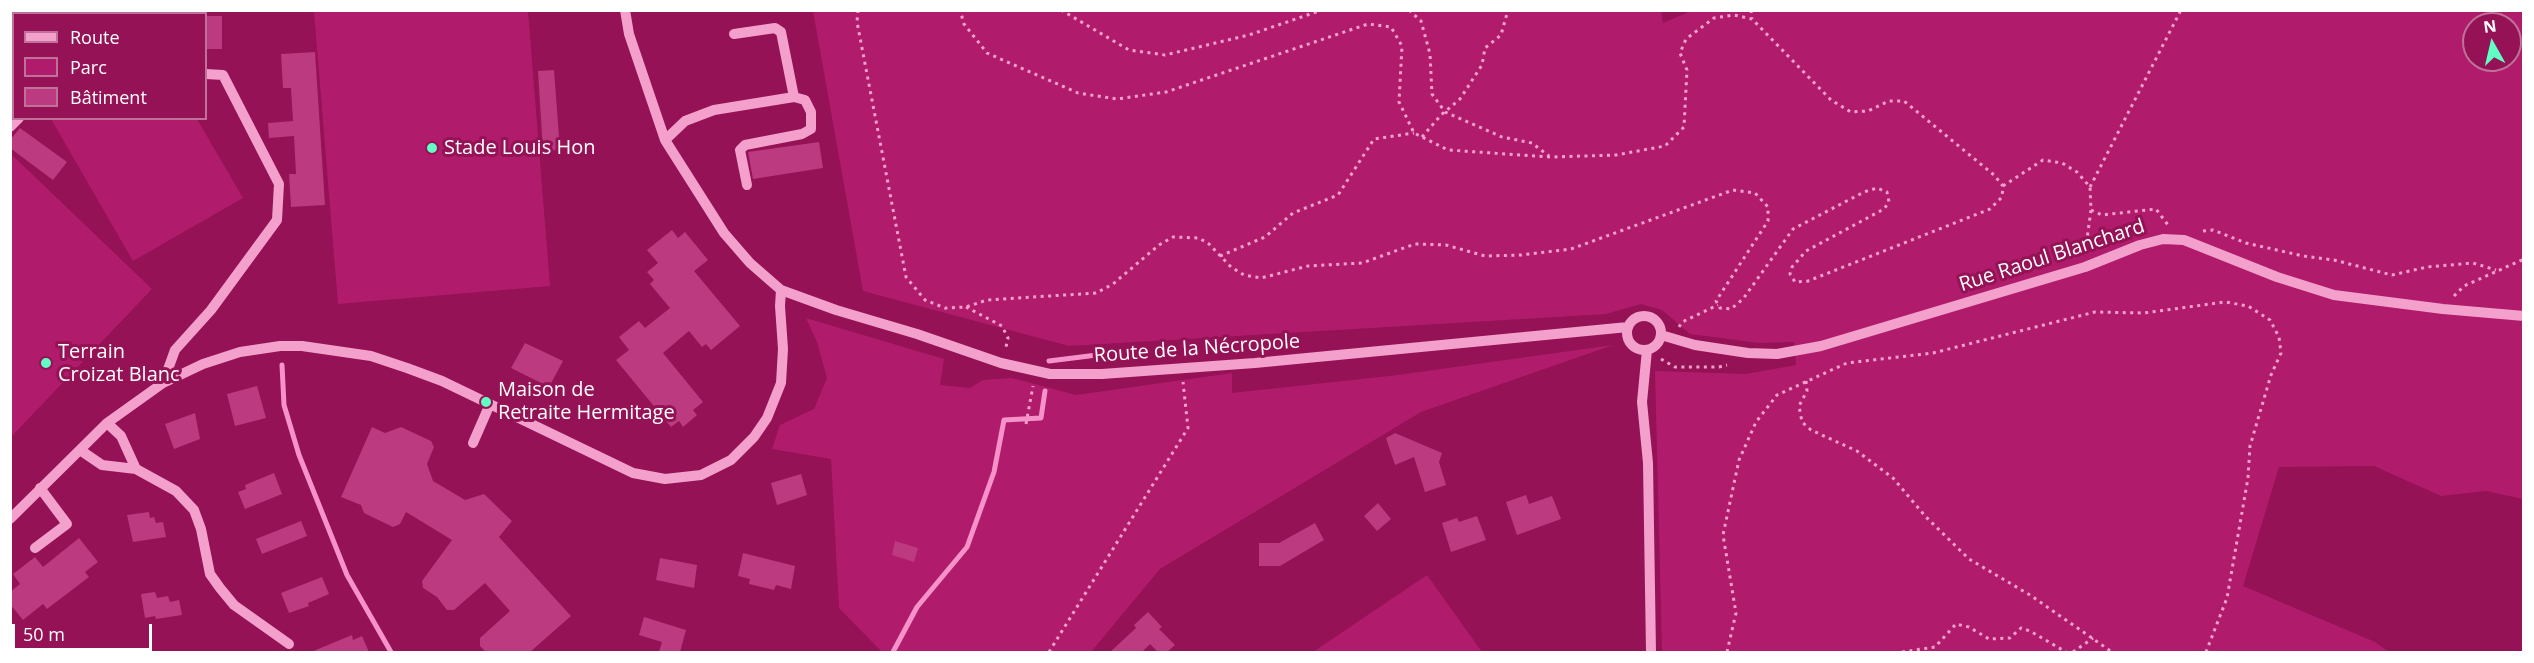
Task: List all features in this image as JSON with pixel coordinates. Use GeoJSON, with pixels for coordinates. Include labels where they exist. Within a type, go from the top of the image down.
{"type":"FeatureCollection","features":[{"type":"Feature","properties":{"kind":"street","name":"Route de la Nécropole"},"geometry":{"type":"LineString","coordinates":[[625,10],[629,34],[665,141],[724,233],[750,263],[782,290],[836,310],[917,334],[1001,363],[1050,374],[1093,375],[1278,361],[1628,327]]}},
{"type":"Feature","properties":{"kind":"street"},"geometry":{"type":"LineString","coordinates":[[734,34],[776,28],[781,32],[794,97]]}},
{"type":"Feature","properties":{"kind":"street"},"geometry":{"type":"LineString","coordinates":[[163,383],[175,350],[211,310],[277,220],[279,184],[223,75],[207,74]]}},
{"type":"Feature","properties":{"kind":"street"},"geometry":{"type":"LineString","coordinates":[[665,141],[685,121],[714,110],[794,97],[804,100],[812,112],[811,129],[802,134],[745,145],[740,150],[747,185]]}},
{"type":"Feature","properties":{"kind":"street","name":"Rue Raoul Blanchard"},"geometry":{"type":"LineString","coordinates":[[1666,336],[1695,345],[1748,353],[1777,354],[1821,346],[2085,267],[2140,245],[2163,239],[2184,240],[2267,273],[2334,295],[2443,309],[2523,316]]}},
{"type":"Feature","properties":{"kind":"street"},"geometry":{"type":"LineString","coordinates":[[10,519],[107,423],[163,383],[203,364],[240,352],[302,346],[371,356],[442,381],[633,473],[665,479],[701,476],[731,460],[754,437],[767,418],[781,383],[783,349],[780,306],[782,290]]}},
{"type":"Feature","properties":{"kind":"street"},"geometry":{"type":"LineString","coordinates":[[1648,316],[1658,323],[1666,336],[1657,345],[1647,350],[1635,348],[1627,339],[1628,327],[1636,318],[1648,316]]}},
{"type":"Feature","properties":{"kind":"street"},"geometry":{"type":"LineString","coordinates":[[1647,350],[1642,402],[1648,463],[1651,652]]}},
{"type":"Feature","properties":{"kind":"street"},"geometry":{"type":"LineString","coordinates":[[473,443],[490,404]]}},
{"type":"Feature","properties":{"kind":"street"},"geometry":{"type":"LineString","coordinates":[[107,423],[121,436],[136,469]]}},
{"type":"Feature","properties":{"kind":"street"},"geometry":{"type":"LineString","coordinates":[[80,450],[102,465],[136,469],[176,491],[194,510],[201,529],[210,574],[220,588],[234,605],[289,644]]}},
{"type":"Feature","properties":{"kind":"street"},"geometry":{"type":"LineString","coordinates":[[35,548],[67,524],[40,488]]}},
{"type":"Feature","properties":{"kind":"path"},"geometry":{"type":"LineString","coordinates":[[858,10],[857,22],[906,277],[925,300],[945,308],[966,307],[987,300],[1096,293],[1113,284],[1159,245],[1173,237],[1199,238],[1231,267],[1244,275],[1261,278],[1308,266],[1362,263],[1416,244],[1446,245],[1485,256],[1521,255],[1572,249],[1732,190],[1755,193],[1768,207],[1768,221],[1716,301],[1720,308],[1731,309],[1743,299],[1793,229],[1864,192],[1877,188],[1887,192],[1889,201],[1884,209],[1806,250],[1792,267],[1790,274],[1795,282],[1808,281],[1990,209],[2002,198],[2003,186],[1904,101],[1889,101],[1868,111],[1851,112],[1832,100],[1752,19],[1734,15],[1714,18],[1686,39],[1680,53],[1687,70],[1684,127],[1665,146],[1616,155],[1551,157],[1448,150],[1414,134],[1374,139],[1338,195],[1293,213],[1265,237],[1220,256]]}},
{"type":"Feature","properties":{"kind":"path"},"geometry":{"type":"LineString","coordinates":[[960,10],[964,24],[987,53],[1078,93],[1118,99],[1166,92],[1368,24],[1391,27],[1402,46],[1399,102],[1414,134]]}},
{"type":"Feature","properties":{"kind":"path"},"geometry":{"type":"LineString","coordinates":[[1061,10],[1129,50],[1165,55],[1249,35],[1322,10]]}},
{"type":"Feature","properties":{"kind":"path"},"geometry":{"type":"LineString","coordinates":[[1409,10],[1421,21],[1430,54],[1432,94],[1446,112],[1502,137],[1532,143],[1551,157]]}},
{"type":"Feature","properties":{"kind":"path"},"geometry":{"type":"LineString","coordinates":[[1422,137],[1460,99],[1482,65],[1485,48],[1501,35],[1508,10]]}},
{"type":"Feature","properties":{"kind":"path"},"geometry":{"type":"LineString","coordinates":[[1751,10],[1752,19]]}},
{"type":"Feature","properties":{"kind":"path"},"geometry":{"type":"LineString","coordinates":[[2085,267],[2085,245],[2091,210],[2090,187],[2181,10]]}},
{"type":"Feature","properties":{"kind":"path"},"geometry":{"type":"LineString","coordinates":[[2003,186],[2043,160],[2062,163],[2077,172],[2090,187]]}},
{"type":"Feature","properties":{"kind":"path"},"geometry":{"type":"LineString","coordinates":[[2091,210],[2102,215],[2156,209],[2168,225],[2175,225]]}},
{"type":"Feature","properties":{"kind":"path"},"geometry":{"type":"LineString","coordinates":[[2200,231],[2213,230],[2246,243],[2303,256],[2334,260],[2392,275],[2427,267],[2473,263],[2496,270]]}},
{"type":"Feature","properties":{"kind":"path"},"geometry":{"type":"LineString","coordinates":[[2443,309],[2464,286],[2523,259]]}},
{"type":"Feature","properties":{"kind":"path"},"geometry":{"type":"LineString","coordinates":[[1727,652],[1736,613],[1723,535],[1739,460],[1756,422],[1777,395],[1847,363],[1933,353],[2095,312],[2144,313],[2225,302],[2248,306],[2270,320],[2279,337],[2281,353],[2271,375],[2250,446],[2248,478],[2227,598],[2206,652]]}},
{"type":"Feature","properties":{"kind":"path"},"geometry":{"type":"LineString","coordinates":[[1666,336],[1682,322],[1718,305]]}},
{"type":"Feature","properties":{"kind":"path"},"geometry":{"type":"LineString","coordinates":[[966,307],[1002,326],[1008,338],[1004,353]]}},
{"type":"Feature","properties":{"kind":"path"},"geometry":{"type":"LineString","coordinates":[[1647,350],[1675,367],[1719,367],[1737,361],[1748,353]]}},
{"type":"Feature","properties":{"kind":"path"},"geometry":{"type":"LineString","coordinates":[[1049,652],[1188,428],[1181,368]]}},
{"type":"Feature","properties":{"kind":"path"},"geometry":{"type":"LineString","coordinates":[[1806,381],[1807,391],[1799,406],[1802,422],[1811,430],[1857,451],[1893,478],[1926,517],[1969,559],[2031,595],[2112,652]]}},
{"type":"Feature","properties":{"kind":"path"},"geometry":{"type":"LineString","coordinates":[[1025,383],[1034,386],[1026,424]]}},
{"type":"Feature","properties":{"kind":"path"},"geometry":{"type":"LineString","coordinates":[[1902,652],[1935,647],[1956,624],[1969,627],[1989,639],[2010,638],[2021,628],[2031,631],[2066,652]]}},
{"type":"Feature","properties":{"kind":"path"},"geometry":{"type":"LineString","coordinates":[[2073,652],[2094,638]]}},
{"type":"Feature","properties":{"kind":"green space"},"geometry":{"type":"Polygon","coordinates":[[[1661,10],[1663,23],[1693,10],[2523,11],[2523,499],[2486,491],[2441,496],[2374,466],[2279,467],[2243,586],[2375,642],[2389,652],[1662,652],[1655,371],[1746,374],[1796,365],[1794,342],[1759,343],[1690,334],[1662,310],[1641,304],[1606,314],[1069,346],[863,291],[813,11],[1661,10]]]}},
{"type":"Feature","properties":{"kind":"green space","name":"Stade Louis Hon"},"geometry":{"type":"Polygon","coordinates":[[[314,11],[528,11],[550,286],[338,304],[314,11]]]}},
{"type":"Feature","properties":{"kind":"green space"},"geometry":{"type":"Polygon","coordinates":[[[52,120],[198,120],[243,198],[133,261],[52,120]]]}},
{"type":"Feature","properties":{"kind":"green space","name":"Terrain Croizat Blanc"},"geometry":{"type":"Polygon","coordinates":[[[11,154],[152,289],[10,437],[11,154]]]}},
{"type":"Feature","properties":{"kind":"green space"},"geometry":{"type":"Polygon","coordinates":[[[806,318],[944,359],[940,385],[970,388],[983,380],[1012,378],[1076,395],[1232,373],[1232,393],[1398,375],[1613,345],[1421,412],[1160,569],[1091,652],[882,652],[839,608],[831,459],[772,449],[780,425],[814,409],[827,378],[817,342],[806,318]]]}},
{"type":"Feature","properties":{"kind":"green space"},"geometry":{"type":"Polygon","coordinates":[[[1427,575],[1482,652],[1313,652],[1427,575]]]}},
{"type":"Feature","properties":{"kind":"building"},"geometry":{"type":"Polygon","coordinates":[[[207,16],[222,16],[222,49],[207,49],[207,16]]]}},
{"type":"Feature","properties":{"kind":"building"},"geometry":{"type":"Polygon","coordinates":[[[315,52],[325,205],[291,207],[289,174],[296,174],[294,136],[269,138],[268,123],[293,121],[291,88],[283,88],[281,54],[315,52]]]}},
{"type":"Feature","properties":{"kind":"building"},"geometry":{"type":"Polygon","coordinates":[[[554,70],[560,150],[543,151],[538,71],[554,70]]]}},
{"type":"Feature","properties":{"kind":"building"},"geometry":{"type":"Polygon","coordinates":[[[20,128],[67,162],[53,180],[10,148],[10,140],[20,128]]]}},
{"type":"Feature","properties":{"kind":"building"},"geometry":{"type":"Polygon","coordinates":[[[819,142],[823,168],[753,179],[748,152],[819,142]]]}},
{"type":"Feature","properties":{"kind":"building"},"geometry":{"type":"Polygon","coordinates":[[[672,230],[678,238],[685,232],[708,260],[694,271],[740,326],[711,350],[706,344],[702,347],[689,331],[663,353],[703,402],[693,410],[697,415],[683,427],[679,421],[671,427],[616,360],[629,350],[619,337],[639,321],[645,328],[670,308],[650,284],[654,280],[647,272],[658,263],[647,250],[672,230]]]}},
{"type":"Feature","properties":{"kind":"building"},"geometry":{"type":"Polygon","coordinates":[[[525,343],[563,361],[549,387],[511,368],[525,343]]]}},
{"type":"Feature","properties":{"kind":"building"},"geometry":{"type":"Polygon","coordinates":[[[257,386],[266,418],[235,426],[227,394],[257,386]]]}},
{"type":"Feature","properties":{"kind":"building"},"geometry":{"type":"Polygon","coordinates":[[[195,413],[200,439],[174,449],[165,424],[195,413]]]}},
{"type":"Feature","properties":{"kind":"building"},"geometry":{"type":"Polygon","coordinates":[[[372,427],[385,433],[401,427],[431,441],[434,447],[427,464],[433,481],[465,500],[484,494],[512,521],[499,537],[571,616],[530,652],[486,652],[480,646],[480,638],[510,611],[485,583],[454,610],[447,610],[437,597],[423,588],[422,581],[452,540],[406,512],[400,524],[393,527],[364,513],[361,505],[341,497],[372,427]]]}},
{"type":"Feature","properties":{"kind":"building"},"geometry":{"type":"Polygon","coordinates":[[[1395,433],[1442,453],[1439,462],[1446,485],[1425,492],[1414,457],[1395,465],[1386,438],[1395,433]]]}},
{"type":"Feature","properties":{"kind":"building"},"geometry":{"type":"Polygon","coordinates":[[[274,473],[282,494],[245,509],[238,492],[246,489],[245,485],[274,473]]]}},
{"type":"Feature","properties":{"kind":"building"},"geometry":{"type":"Polygon","coordinates":[[[801,474],[807,495],[777,505],[771,483],[801,474]]]}},
{"type":"Feature","properties":{"kind":"building"},"geometry":{"type":"Polygon","coordinates":[[[1526,495],[1529,504],[1552,496],[1561,519],[1517,535],[1506,502],[1526,495]]]}},
{"type":"Feature","properties":{"kind":"building"},"geometry":{"type":"Polygon","coordinates":[[[1378,503],[1391,519],[1377,531],[1364,516],[1378,503]]]}},
{"type":"Feature","properties":{"kind":"building"},"geometry":{"type":"Polygon","coordinates":[[[149,512],[150,518],[154,517],[156,523],[163,522],[166,537],[133,542],[127,515],[149,512]]]}},
{"type":"Feature","properties":{"kind":"building"},"geometry":{"type":"Polygon","coordinates":[[[1477,516],[1486,540],[1451,552],[1442,523],[1457,518],[1459,522],[1477,516]]]}},
{"type":"Feature","properties":{"kind":"building"},"geometry":{"type":"Polygon","coordinates":[[[301,521],[307,536],[262,554],[256,539],[301,521]]]}},
{"type":"Feature","properties":{"kind":"building"},"geometry":{"type":"Polygon","coordinates":[[[1315,523],[1324,540],[1280,566],[1259,566],[1259,543],[1279,543],[1315,523]]]}},
{"type":"Feature","properties":{"kind":"building"},"geometry":{"type":"Polygon","coordinates":[[[79,538],[98,562],[85,572],[89,577],[47,609],[43,604],[23,620],[10,604],[10,592],[20,584],[13,574],[35,557],[43,567],[79,538]]]}},
{"type":"Feature","properties":{"kind":"building"},"geometry":{"type":"Polygon","coordinates":[[[895,541],[918,548],[914,562],[892,555],[895,541]]]}},
{"type":"Feature","properties":{"kind":"building"},"geometry":{"type":"Polygon","coordinates":[[[743,553],[795,566],[791,589],[776,585],[774,590],[749,584],[750,579],[738,576],[743,553]]]}},
{"type":"Feature","properties":{"kind":"building"},"geometry":{"type":"Polygon","coordinates":[[[660,558],[697,565],[694,588],[656,580],[660,558]]]}},
{"type":"Feature","properties":{"kind":"building"},"geometry":{"type":"Polygon","coordinates":[[[322,577],[329,594],[308,603],[309,606],[289,613],[281,593],[322,577]]]}},
{"type":"Feature","properties":{"kind":"building"},"geometry":{"type":"Polygon","coordinates":[[[155,592],[157,598],[168,596],[170,602],[179,600],[182,615],[156,619],[155,616],[145,618],[141,594],[155,592]]]}},
{"type":"Feature","properties":{"kind":"building"},"geometry":{"type":"Polygon","coordinates":[[[1148,612],[1162,627],[1159,629],[1175,645],[1167,652],[1158,652],[1150,644],[1142,652],[1110,652],[1136,628],[1134,625],[1148,612]]]}},
{"type":"Feature","properties":{"kind":"building"},"geometry":{"type":"Polygon","coordinates":[[[644,617],[686,630],[680,652],[659,652],[662,642],[639,635],[644,617]]]}},
{"type":"Feature","properties":{"kind":"building"},"geometry":{"type":"Polygon","coordinates":[[[352,635],[353,640],[362,636],[369,652],[311,652],[352,635]]]}},
{"type":"Feature","properties":{"kind":"waterway"},"geometry":{"type":"LineString","coordinates":[[1049,361],[1097,355]]}},
{"type":"Feature","properties":{"kind":"waterway"},"geometry":{"type":"LineString","coordinates":[[282,365],[284,405],[299,455],[347,575],[391,652]]}},
{"type":"Feature","properties":{"kind":"waterway"},"geometry":{"type":"LineString","coordinates":[[893,652],[917,607],[967,547],[994,472],[1004,420],[1041,418],[1045,391]]}},
{"type":"Feature","properties":{"kind":"place","name":"Stade Louis Hon"},"geometry":{"type":"Point","coordinates":[432,148]}},
{"type":"Feature","properties":{"kind":"place","name":"Terrain Croizat Blanc"},"geometry":{"type":"Point","coordinates":[46,363]}},
{"type":"Feature","properties":{"kind":"place","name":"Maison de Retraite Hermitage"},"geometry":{"type":"Point","coordinates":[486,402]}}]}
